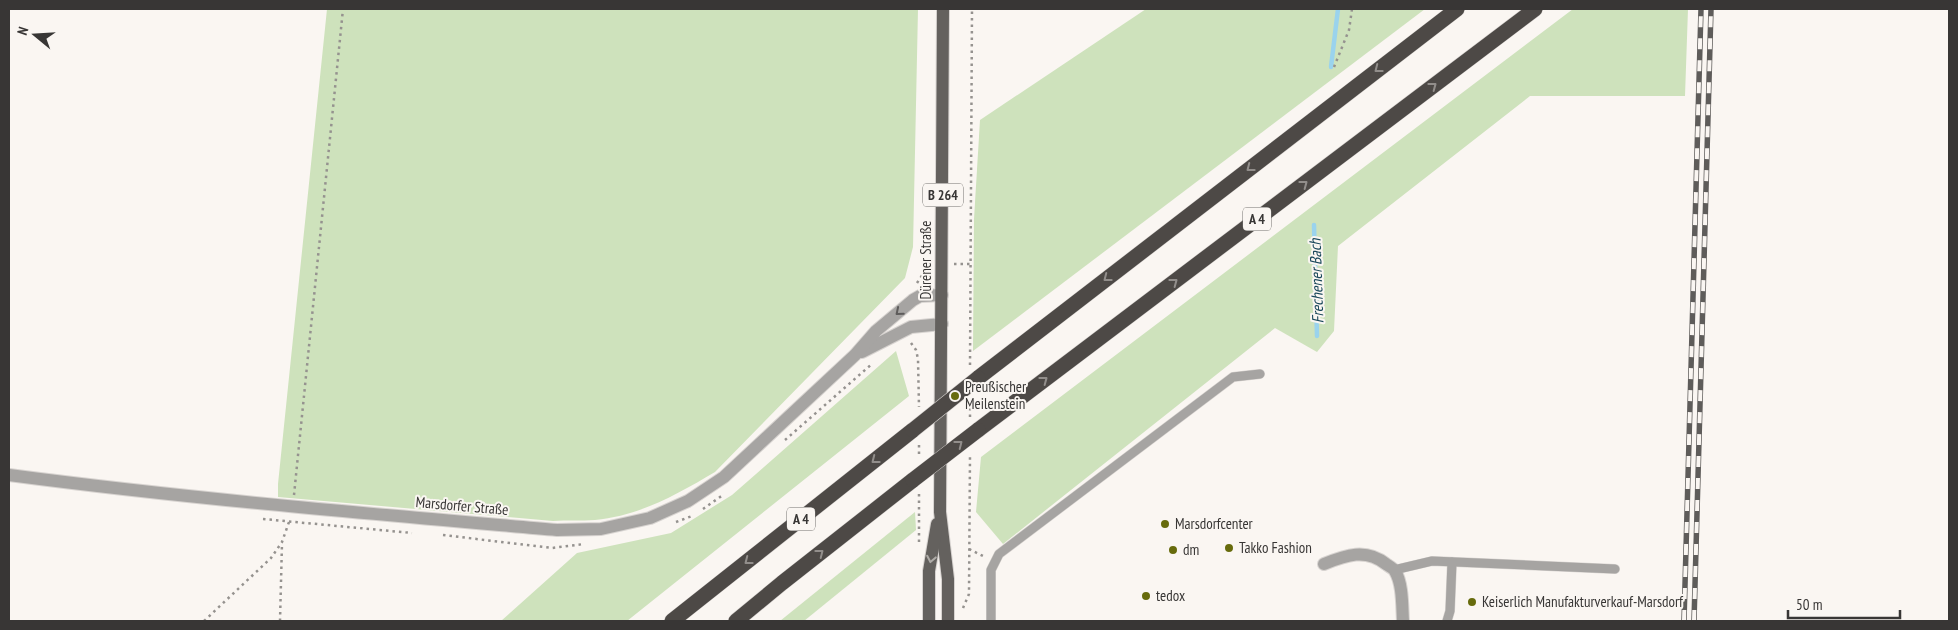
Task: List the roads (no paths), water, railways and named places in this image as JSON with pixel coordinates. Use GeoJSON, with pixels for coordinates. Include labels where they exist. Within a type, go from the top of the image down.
{"type":"FeatureCollection","features":[{"type":"Feature","properties":{"kind":"highway","name":"A 4"},"geometry":{"type":"LineString","coordinates":[[672,621],[916,434],[974,374],[1457,9]]}},
{"type":"Feature","properties":{"kind":"highway","name":"A 4"},"geometry":{"type":"LineString","coordinates":[[736,621],[782,582],[916,484],[974,424],[1536,9]]}},
{"type":"Feature","properties":{"kind":"main road","name":"Dürener Straße"},"geometry":{"type":"LineString","coordinates":[[943,9],[940,512],[948,579],[948,621]]}},
{"type":"Feature","properties":{"kind":"main road","name":"Dürener Straße"},"geometry":{"type":"LineString","coordinates":[[928,621],[928,571],[940,512]]}},
{"type":"Feature","properties":{"kind":"street","name":"Marsdorfer Straße"},"geometry":{"type":"LineString","coordinates":[[9,475],[184,497],[293,507],[557,530],[601,529],[650,518],[688,501],[724,477],[855,355],[876,331],[913,300],[920,296],[942,295]]}},
{"type":"Feature","properties":{"kind":"street","name":"Marsdorfer Straße"},"geometry":{"type":"LineString","coordinates":[[855,355],[911,327],[942,324]]}},
{"type":"Feature","properties":{"kind":"street"},"geometry":{"type":"LineString","coordinates":[[1324,564],[1348,555],[1363,554],[1379,558],[1394,570],[1401,593],[1403,621]]}},
{"type":"Feature","properties":{"kind":"lane"},"geometry":{"type":"LineString","coordinates":[[991,621],[991,570],[998,554],[1233,377],[1260,374]]}},
{"type":"Feature","properties":{"kind":"lane"},"geometry":{"type":"LineString","coordinates":[[1394,570],[1432,561],[1615,569]]}},
{"type":"Feature","properties":{"kind":"lane"},"geometry":{"type":"LineString","coordinates":[[1447,621],[1450,611],[1452,562]]}},
{"type":"Feature","properties":{"kind":"waterway","name":"Frechener Bach"},"geometry":{"type":"LineString","coordinates":[[1331,67],[1338,9]]}},
{"type":"Feature","properties":{"kind":"waterway","name":"Frechener Bach"},"geometry":{"type":"LineString","coordinates":[[1314,225],[1317,336]]}},
{"type":"Feature","properties":{"kind":"railway"},"geometry":{"type":"LineString","coordinates":[[1684,621],[1701,9]]}},
{"type":"Feature","properties":{"kind":"railway"},"geometry":{"type":"LineString","coordinates":[[1694,621],[1711,9]]}},
{"type":"Feature","properties":{"kind":"place","name":"Preußischer Meilenstein"},"geometry":{"type":"Point","coordinates":[955,396]}},
{"type":"Feature","properties":{"kind":"place","name":"Marsdorfcenter"},"geometry":{"type":"Point","coordinates":[1165,524]}},
{"type":"Feature","properties":{"kind":"place","name":"Takko Fashion"},"geometry":{"type":"Point","coordinates":[1229,548]}},
{"type":"Feature","properties":{"kind":"place","name":"dm"},"geometry":{"type":"Point","coordinates":[1173,550]}},
{"type":"Feature","properties":{"kind":"place","name":"tedox"},"geometry":{"type":"Point","coordinates":[1146,596]}},
{"type":"Feature","properties":{"kind":"place","name":"Keiserlich Manufakturverkauf-Marsdorf"},"geometry":{"type":"Point","coordinates":[1472,602]}}]}
